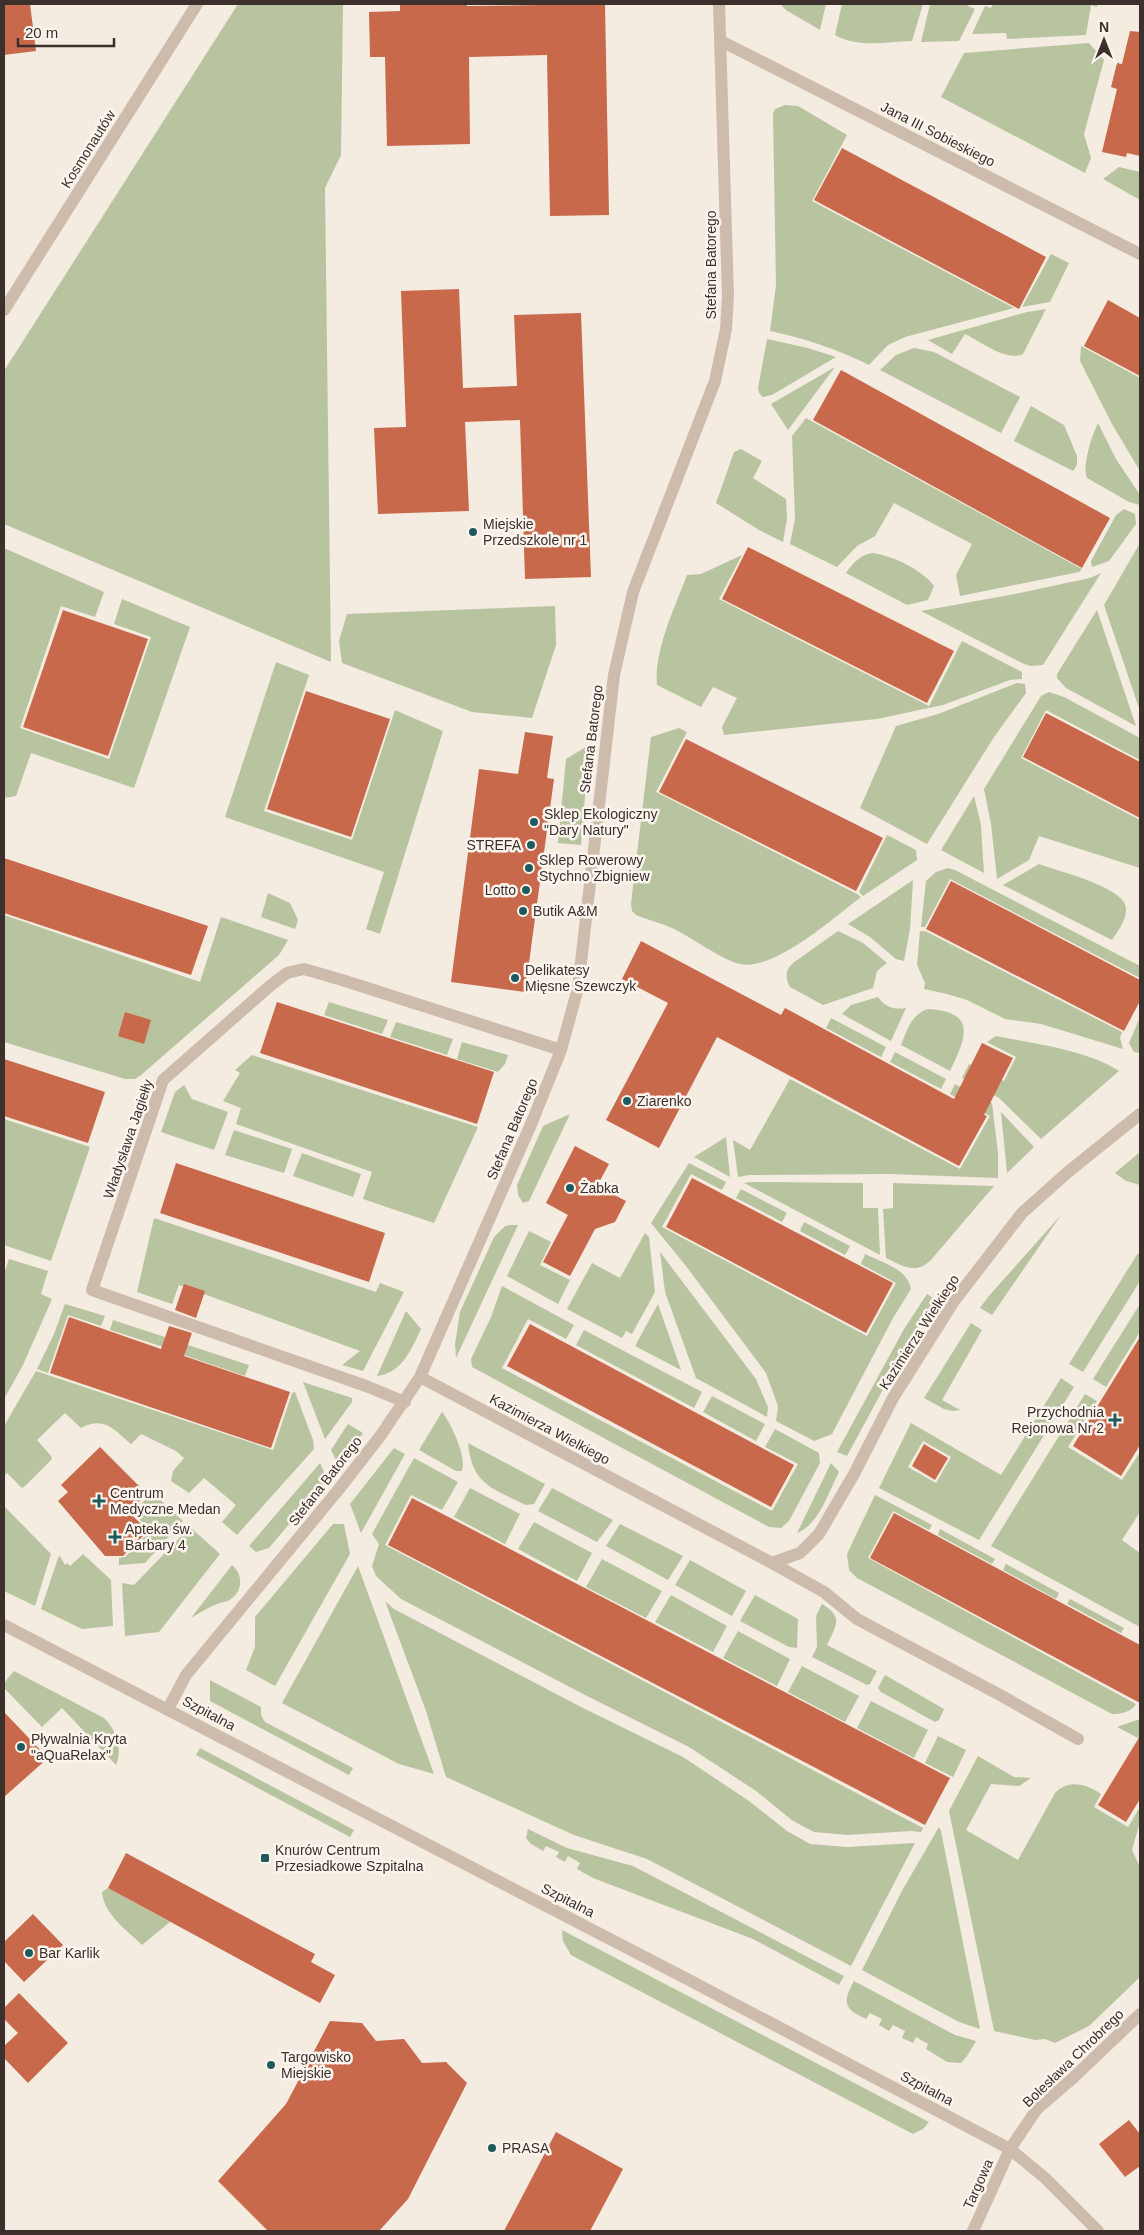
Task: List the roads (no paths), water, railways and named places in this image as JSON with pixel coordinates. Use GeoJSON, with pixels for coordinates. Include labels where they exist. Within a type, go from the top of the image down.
{"type":"FeatureCollection","features":[{"type":"Feature","properties":{"kind":"street","name":"Kosmonautów"},"geometry":{"type":"LineString","coordinates":[[4,310],[197,4]]}},
{"type":"Feature","properties":{"kind":"street","name":"Stefana Batorego"},"geometry":{"type":"LineString","coordinates":[[168,1708],[186,1675],[339,1489],[405,1402],[420,1377],[532,1122],[561,1050],[578,988],[614,675],[624,625],[633,592],[715,382],[726,329],[728,296],[719,4]]}},
{"type":"Feature","properties":{"kind":"street","name":"Jana III Sobieskiego"},"geometry":{"type":"LineString","coordinates":[[721,41],[1140,254]]}},
{"type":"Feature","properties":{"kind":"street","name":"Władysława Jagiełły"},"geometry":{"type":"LineString","coordinates":[[405,1402],[366,1386],[92,1290],[163,1080],[276,981],[287,973],[304,970],[342,980],[561,1050]]}},
{"type":"Feature","properties":{"kind":"street","name":"Kazimierza Wielkiego"},"geometry":{"type":"LineString","coordinates":[[772,1563],[800,1553],[819,1534],[854,1474],[893,1398],[954,1301],[1022,1213],[1061,1178],[1140,1114]]}},
{"type":"Feature","properties":{"kind":"street","name":"Kazimierza Wielkiego"},"geometry":{"type":"LineString","coordinates":[[420,1377],[772,1563],[824,1592],[858,1619],[1078,1739]]}},
{"type":"Feature","properties":{"kind":"street","name":"Szpitalna"},"geometry":{"type":"LineString","coordinates":[[4,1625],[168,1708],[1010,2149],[1045,2178],[1098,2231]]}},
{"type":"Feature","properties":{"kind":"street","name":"Bolesława Chrobrego"},"geometry":{"type":"LineString","coordinates":[[1010,2149],[1037,2109],[1074,2078],[1140,2014]]}},
{"type":"Feature","properties":{"kind":"street","name":"Targowa"},"geometry":{"type":"LineString","coordinates":[[973,2231],[1010,2149]]}},
{"type":"Feature","properties":{"kind":"place","name":"Miejskie Przedszkole nr 1"},"geometry":{"type":"Point","coordinates":[473,532]}},
{"type":"Feature","properties":{"kind":"place","name":"Sklep Ekologiczny \"Dary Natury\""},"geometry":{"type":"Point","coordinates":[534,822]}},
{"type":"Feature","properties":{"kind":"place","name":"STREFA"},"geometry":{"type":"Point","coordinates":[531,845]}},
{"type":"Feature","properties":{"kind":"place","name":"Sklep Rowerowy Stychno Zbigniew"},"geometry":{"type":"Point","coordinates":[529,868]}},
{"type":"Feature","properties":{"kind":"place","name":"Lotto"},"geometry":{"type":"Point","coordinates":[526,890]}},
{"type":"Feature","properties":{"kind":"place","name":"Butik A&M"},"geometry":{"type":"Point","coordinates":[523,911]}},
{"type":"Feature","properties":{"kind":"place","name":"Delikatesy Mięsne Szewczyk"},"geometry":{"type":"Point","coordinates":[515,978]}},
{"type":"Feature","properties":{"kind":"place","name":"Ziarenko"},"geometry":{"type":"Point","coordinates":[627,1101]}},
{"type":"Feature","properties":{"kind":"place","name":"Żabka"},"geometry":{"type":"Point","coordinates":[570,1188]}},
{"type":"Feature","properties":{"kind":"place","name":"Przychodnia Rejonowa Nr 2"},"geometry":{"type":"Point","coordinates":[1115,1420]}},
{"type":"Feature","properties":{"kind":"place","name":"Centrum Medyczne Medan"},"geometry":{"type":"Point","coordinates":[99,1501]}},
{"type":"Feature","properties":{"kind":"place","name":"Apteka św. Barbary 4"},"geometry":{"type":"Point","coordinates":[115,1537]}},
{"type":"Feature","properties":{"kind":"place","name":"Pływalnia Kryta \"aQuaRelax\""},"geometry":{"type":"Point","coordinates":[21,1747]}},
{"type":"Feature","properties":{"kind":"place","name":"Knurów Centrum Przesiadkowe Szpitalna"},"geometry":{"type":"Point","coordinates":[265,1858]}},
{"type":"Feature","properties":{"kind":"place","name":"Bar Karlik"},"geometry":{"type":"Point","coordinates":[29,1953]}},
{"type":"Feature","properties":{"kind":"place","name":"Targowisko Miejskie"},"geometry":{"type":"Point","coordinates":[271,2065]}},
{"type":"Feature","properties":{"kind":"place","name":"PRASA"},"geometry":{"type":"Point","coordinates":[492,2148]}}]}
